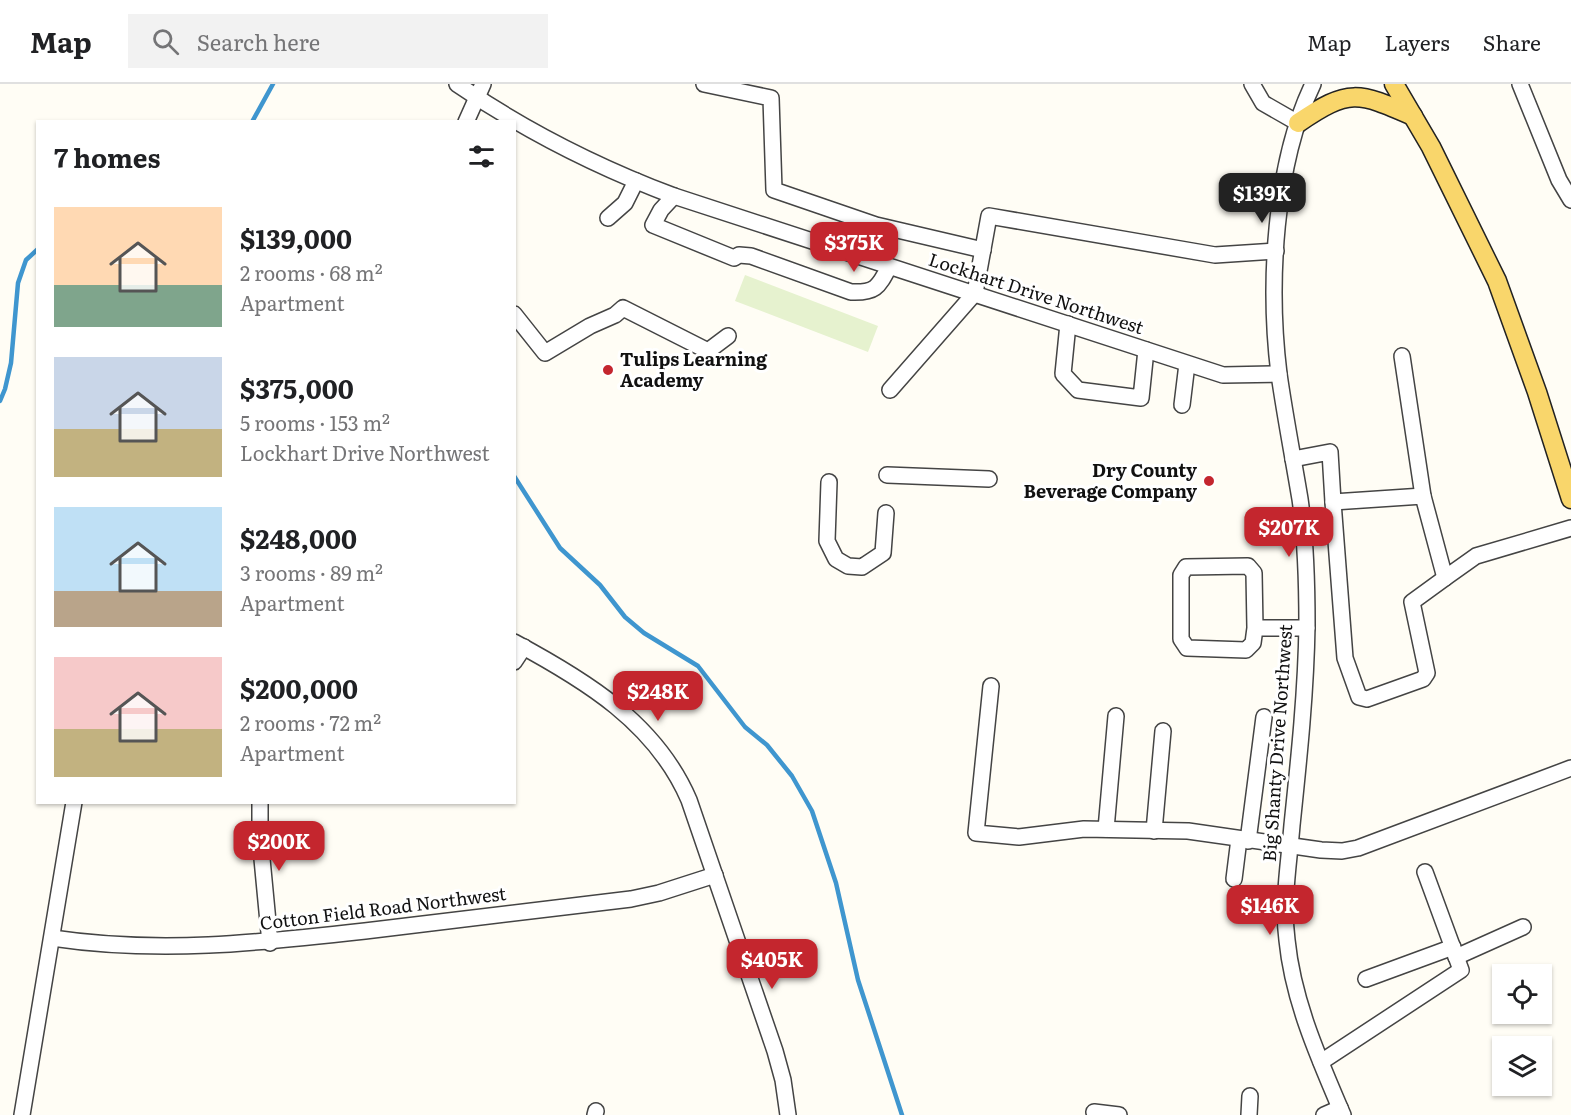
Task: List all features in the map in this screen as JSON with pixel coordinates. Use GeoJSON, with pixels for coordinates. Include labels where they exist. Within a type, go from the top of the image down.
{"type":"FeatureCollection","features":[{"type":"Feature","properties":{"kind":"main road"},"geometry":{"type":"LineString","coordinates":[[1394,84],[1431,147],[1497,281],[1537,392],[1571,499]]}},
{"type":"Feature","properties":{"kind":"main road"},"geometry":{"type":"LineString","coordinates":[[1298,123],[1321,107],[1343,98],[1369,98],[1413,116]]}},
{"type":"Feature","properties":{"kind":"street","name":"Lockhart Drive Northwest"},"geometry":{"type":"LineString","coordinates":[[457,84],[480,91],[542,136],[636,182],[674,196],[1223,375],[1280,374]]}},
{"type":"Feature","properties":{"kind":"street"},"geometry":{"type":"LineString","coordinates":[[704,84],[771,98],[774,190],[876,225],[982,250]]}},
{"type":"Feature","properties":{"kind":"street"},"geometry":{"type":"LineString","coordinates":[[1252,84],[1263,103],[1298,123]]}},
{"type":"Feature","properties":{"kind":"street","name":"Big Shanty Drive Northwest"},"geometry":{"type":"LineString","coordinates":[[1313,84],[1298,123],[1283,185],[1276,251],[1276,322],[1280,374],[1304,537],[1307,628],[1304,693],[1285,901],[1286,940],[1294,981],[1306,1023],[1342,1112]]}},
{"type":"Feature","properties":{"kind":"street"},"geometry":{"type":"LineString","coordinates":[[1520,84],[1559,180],[1571,200]]}},
{"type":"Feature","properties":{"kind":"street"},"geometry":{"type":"LineString","coordinates":[[467,120],[480,91]]}},
{"type":"Feature","properties":{"kind":"street"},"geometry":{"type":"LineString","coordinates":[[608,218],[625,203],[636,182]]}},
{"type":"Feature","properties":{"kind":"street"},"geometry":{"type":"LineString","coordinates":[[674,196],[653,225],[734,258],[739,255],[751,256],[851,292],[874,290],[881,283],[889,267]]}},
{"type":"Feature","properties":{"kind":"street"},"geometry":{"type":"LineString","coordinates":[[890,390],[975,293],[989,216],[1215,255],[1276,251]]}},
{"type":"Feature","properties":{"kind":"street"},"geometry":{"type":"LineString","coordinates":[[516,317],[545,353],[590,326],[615,315],[623,308],[708,351],[728,336]]}},
{"type":"Feature","properties":{"kind":"street"},"geometry":{"type":"LineString","coordinates":[[1068,324],[1063,374],[1078,390],[1141,398],[1146,350]]}},
{"type":"Feature","properties":{"kind":"street"},"geometry":{"type":"LineString","coordinates":[[1402,356],[1423,496],[1445,578]]}},
{"type":"Feature","properties":{"kind":"street"},"geometry":{"type":"LineString","coordinates":[[1182,405],[1187,363]]}},
{"type":"Feature","properties":{"kind":"street"},"geometry":{"type":"LineString","coordinates":[[1293,459],[1330,452],[1345,658],[1359,697],[1366,699],[1423,679],[1427,674],[1412,602],[1476,556],[1571,528]]}},
{"type":"Feature","properties":{"kind":"street"},"geometry":{"type":"LineString","coordinates":[[887,475],[989,479]]}},
{"type":"Feature","properties":{"kind":"street"},"geometry":{"type":"LineString","coordinates":[[829,482],[827,542],[836,559],[848,566],[862,567],[883,554],[886,513]]}},
{"type":"Feature","properties":{"kind":"street"},"geometry":{"type":"LineString","coordinates":[[1333,502],[1423,496]]}},
{"type":"Feature","properties":{"kind":"street"},"geometry":{"type":"LineString","coordinates":[[1248,566],[1254,573],[1255,628],[1253,643],[1246,650],[1187,648],[1181,639],[1181,575],[1186,567],[1248,566]]}},
{"type":"Feature","properties":{"kind":"street"},"geometry":{"type":"LineString","coordinates":[[1255,628],[1307,628]]}},
{"type":"Feature","properties":{"kind":"street"},"geometry":{"type":"LineString","coordinates":[[519,644],[607,699],[639,725],[671,766],[685,791],[775,1051],[783,1080],[788,1115]]}},
{"type":"Feature","properties":{"kind":"street"},"geometry":{"type":"LineString","coordinates":[[991,686],[976,833],[1019,837],[1084,829],[1188,831],[1332,851],[1358,848],[1571,768]]}},
{"type":"Feature","properties":{"kind":"street"},"geometry":{"type":"LineString","coordinates":[[1106,829],[1116,716]]}},
{"type":"Feature","properties":{"kind":"street"},"geometry":{"type":"LineString","coordinates":[[1234,879],[1244,840],[1264,717]]}},
{"type":"Feature","properties":{"kind":"street"},"geometry":{"type":"LineString","coordinates":[[1154,831],[1163,730]]}},
{"type":"Feature","properties":{"kind":"street"},"geometry":{"type":"LineString","coordinates":[[22,1115],[74,804]]}},
{"type":"Feature","properties":{"kind":"street"},"geometry":{"type":"LineString","coordinates":[[260,804],[260,838],[270,943]]}},
{"type":"Feature","properties":{"kind":"street"},"geometry":{"type":"LineString","coordinates":[[1321,1062],[1461,970],[1425,872]]}},
{"type":"Feature","properties":{"kind":"street","name":"Cotton Field Road Northwest"},"geometry":{"type":"LineString","coordinates":[[52,938],[172,947],[270,943],[631,899],[660,893],[715,875]]}},
{"type":"Feature","properties":{"kind":"street"},"geometry":{"type":"LineString","coordinates":[[1366,979],[1454,952],[1523,927]]}},
{"type":"Feature","properties":{"kind":"street"},"geometry":{"type":"LineString","coordinates":[[1249,1115],[1250,1096]]}},
{"type":"Feature","properties":{"kind":"street"},"geometry":{"type":"LineString","coordinates":[[1094,1112],[1119,1115]]}},
{"type":"Feature","properties":{"kind":"street"},"geometry":{"type":"LineString","coordinates":[[1324,1115],[1342,1112]]}},
{"type":"Feature","properties":{"kind":"green space"},"geometry":{"type":"Polygon","coordinates":[[[745,275],[878,326],[868,352],[735,301],[745,275]]]}},
{"type":"Feature","properties":{"kind":"waterway"},"geometry":{"type":"LineString","coordinates":[[253,120],[273,84]]}},
{"type":"Feature","properties":{"kind":"waterway"},"geometry":{"type":"LineString","coordinates":[[0,401],[11,363],[18,283],[26,260],[36,251]]}},
{"type":"Feature","properties":{"kind":"waterway"},"geometry":{"type":"LineString","coordinates":[[516,479],[560,548],[600,585],[625,617],[644,633],[698,666],[745,727],[767,745],[792,776],[812,811],[836,883],[858,980],[902,1115]]}},
{"type":"Feature","properties":{"kind":"place","name":"Tulips Learning Academy"},"geometry":{"type":"Point","coordinates":[608,370]}},
{"type":"Feature","properties":{"kind":"place","name":"Dry County Beverage Company"},"geometry":{"type":"Point","coordinates":[1209,481]}}]}
